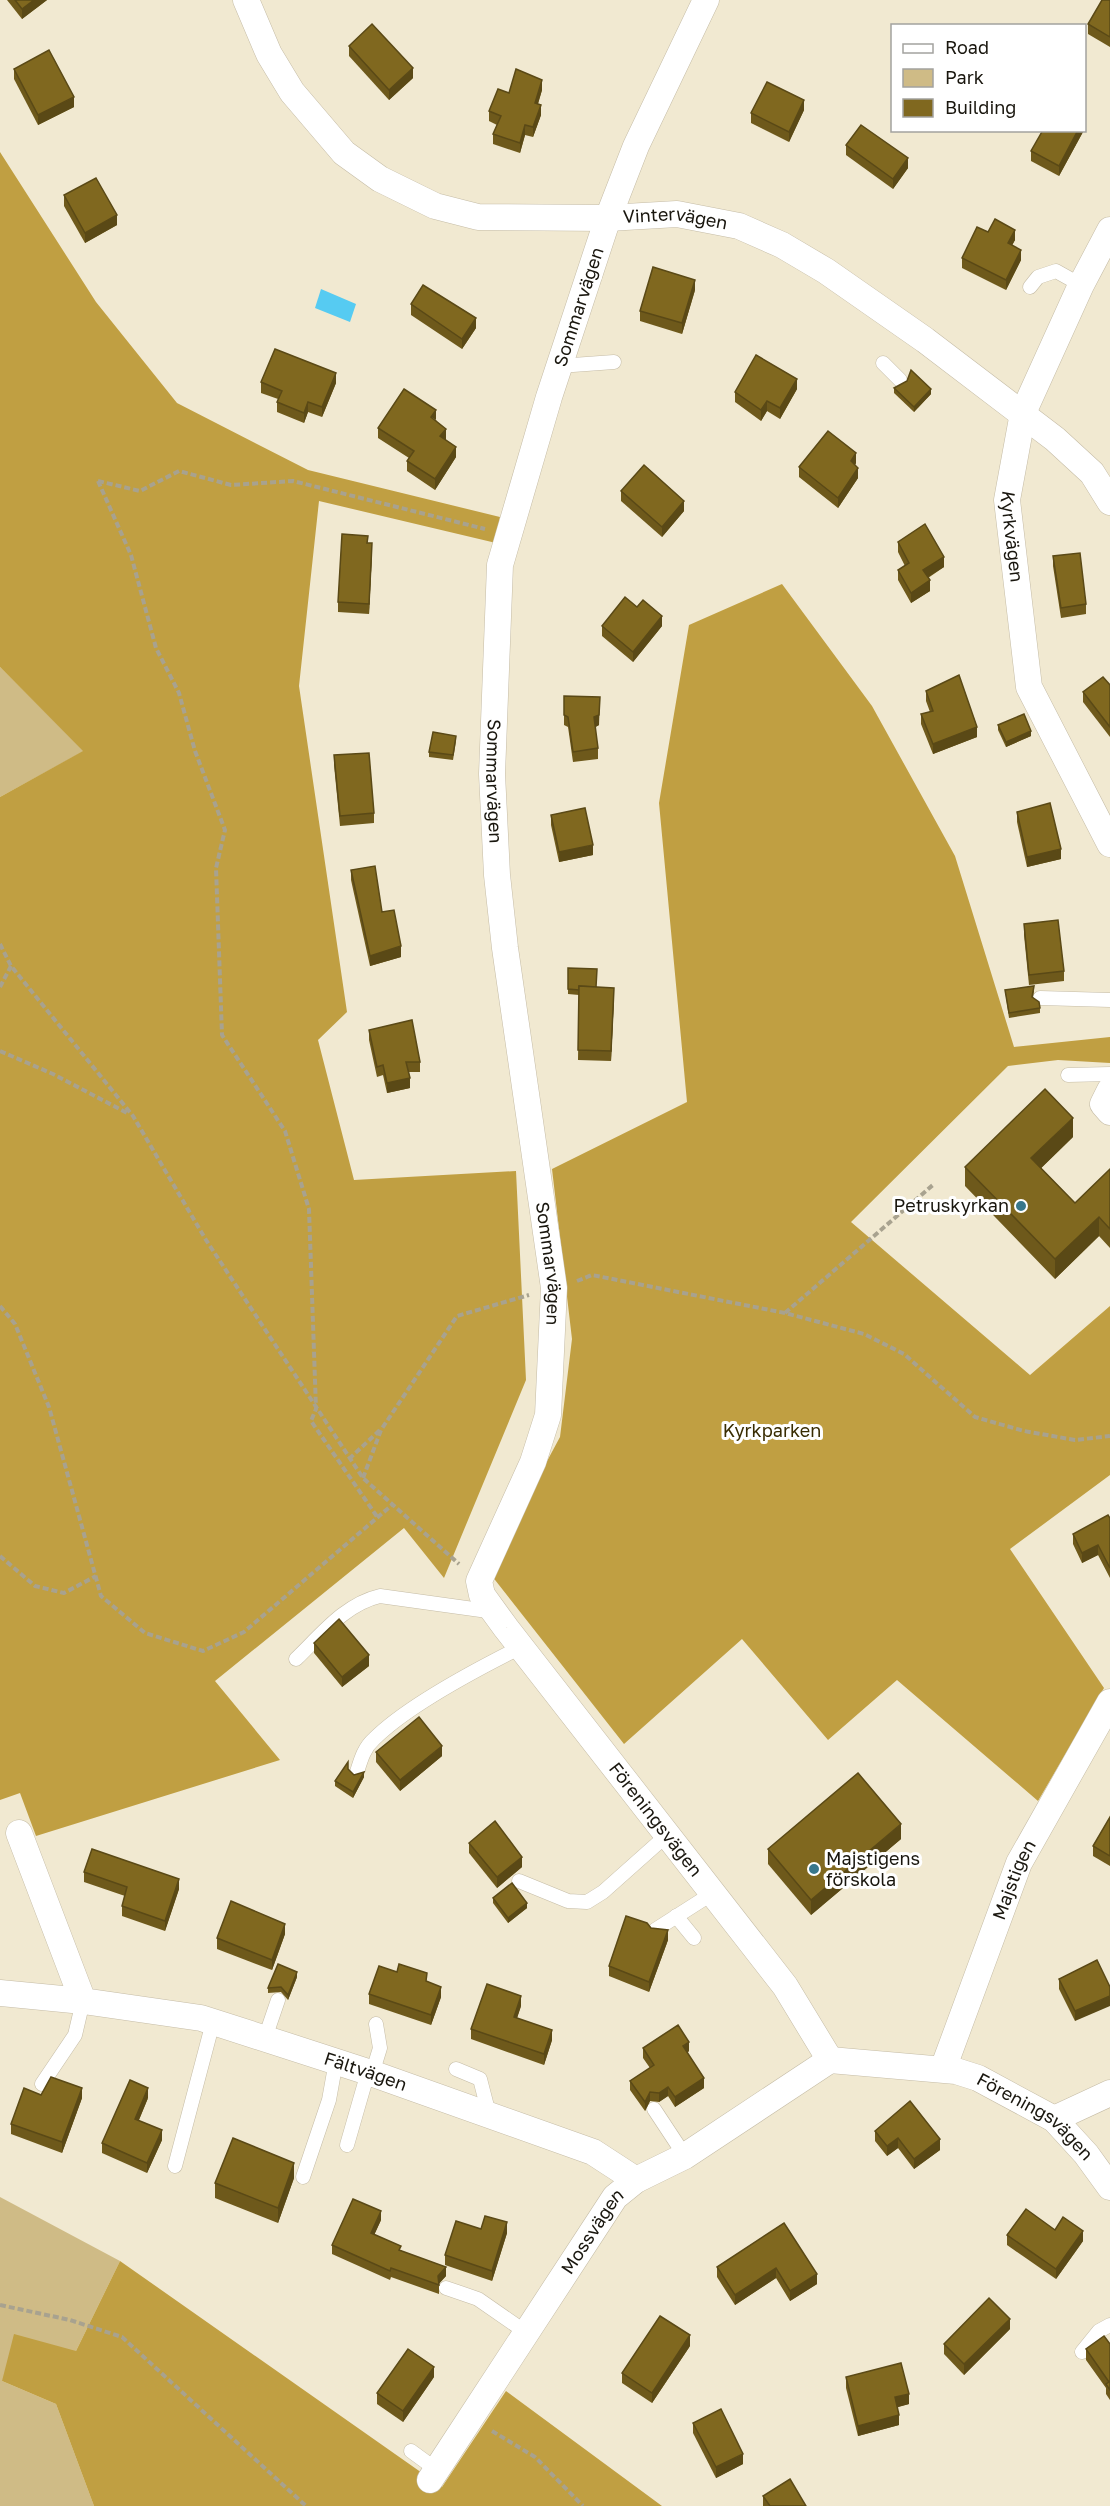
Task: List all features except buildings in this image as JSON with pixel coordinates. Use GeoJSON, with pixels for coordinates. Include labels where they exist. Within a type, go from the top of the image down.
{"type":"FeatureCollection","features":[{"type":"Feature","properties":{"kind":"street","name":"Vintervägen"},"geometry":{"type":"LineString","coordinates":[[246,0],[269,54],[291,92],[344,153],[380,179],[435,206],[478,217],[608,218],[677,214],[739,225],[782,245],[826,271],[1023,413],[1092,473],[1110,502]]}},
{"type":"Feature","properties":{"kind":"street","name":"Sommarvägen"},"geometry":{"type":"LineString","coordinates":[[479,1581],[533,1462],[548,1415],[554,1288],[505,948],[493,812],[500,565],[559,366],[608,218],[636,146],[705,0]]}},
{"type":"Feature","properties":{"kind":"street","name":"Kyrkvägen"},"geometry":{"type":"LineString","coordinates":[[1110,230],[1081,285],[1023,413],[1007,501],[1029,687],[1110,844]]}},
{"type":"Feature","properties":{"kind":"street"},"geometry":{"type":"LineString","coordinates":[[1110,1090],[1103,1104],[1110,1112]]}},
{"type":"Feature","properties":{"kind":"street","name":"Föreningsvägen"},"geometry":{"type":"LineString","coordinates":[[479,1581],[482,1596],[520,1647],[785,1986],[830,2060],[943,2069],[978,2078],[1054,2119],[1086,2154],[1110,2187]]}},
{"type":"Feature","properties":{"kind":"street","name":"Majstigen"},"geometry":{"type":"LineString","coordinates":[[943,2069],[1019,1863],[1110,1702]]}},
{"type":"Feature","properties":{"kind":"street"},"geometry":{"type":"LineString","coordinates":[[19,1833],[82,2001]]}},
{"type":"Feature","properties":{"kind":"street","name":"Fältvägen"},"geometry":{"type":"LineString","coordinates":[[0,1993],[158,2010],[213,2022],[265,2037],[593,2152],[636,2180]]}},
{"type":"Feature","properties":{"kind":"street","name":"Mossvägen"},"geometry":{"type":"LineString","coordinates":[[434,2475],[615,2197],[636,2180],[685,2156],[830,2060]]}},
{"type":"Feature","properties":{"kind":"street"},"geometry":{"type":"LineString","coordinates":[[1054,2119],[1110,2092]]}},
{"type":"Feature","properties":{"kind":"lane"},"geometry":{"type":"LineString","coordinates":[[1030,287],[1038,277],[1056,272],[1081,285]]}},
{"type":"Feature","properties":{"kind":"lane"},"geometry":{"type":"LineString","coordinates":[[559,366],[614,362]]}},
{"type":"Feature","properties":{"kind":"lane"},"geometry":{"type":"LineString","coordinates":[[883,363],[900,380]]}},
{"type":"Feature","properties":{"kind":"lane"},"geometry":{"type":"LineString","coordinates":[[1040,998],[1110,1000]]}},
{"type":"Feature","properties":{"kind":"lane"},"geometry":{"type":"LineString","coordinates":[[1068,1075],[1110,1074]]}},
{"type":"Feature","properties":{"kind":"lane"},"geometry":{"type":"LineString","coordinates":[[296,1659],[351,1607],[363,1600],[380,1596],[495,1612]]}},
{"type":"Feature","properties":{"kind":"lane"},"geometry":{"type":"LineString","coordinates":[[357,1772],[363,1753],[374,1739],[482,1666],[520,1647]]}},
{"type":"Feature","properties":{"kind":"lane"},"geometry":{"type":"LineString","coordinates":[[519,1881],[568,1901],[587,1902],[603,1892],[667,1835]]}},
{"type":"Feature","properties":{"kind":"lane"},"geometry":{"type":"LineString","coordinates":[[654,1929],[713,1893]]}},
{"type":"Feature","properties":{"kind":"lane"},"geometry":{"type":"LineString","coordinates":[[676,1916],[694,1938]]}},
{"type":"Feature","properties":{"kind":"lane"},"geometry":{"type":"LineString","coordinates":[[265,2037],[278,2000]]}},
{"type":"Feature","properties":{"kind":"lane"},"geometry":{"type":"LineString","coordinates":[[42,2085],[75,2035],[82,2001]]}},
{"type":"Feature","properties":{"kind":"lane"},"geometry":{"type":"LineString","coordinates":[[175,2166],[213,2022]]}},
{"type":"Feature","properties":{"kind":"lane"},"geometry":{"type":"LineString","coordinates":[[347,2145],[380,2048],[376,2024]]}},
{"type":"Feature","properties":{"kind":"lane"},"geometry":{"type":"LineString","coordinates":[[303,2177],[329,2100],[336,2061]]}},
{"type":"Feature","properties":{"kind":"lane"},"geometry":{"type":"LineString","coordinates":[[456,2069],[480,2079],[489,2114]]}},
{"type":"Feature","properties":{"kind":"lane"},"geometry":{"type":"LineString","coordinates":[[654,2109],[685,2156]]}},
{"type":"Feature","properties":{"kind":"lane"},"geometry":{"type":"LineString","coordinates":[[446,2288],[478,2299],[527,2333]]}},
{"type":"Feature","properties":{"kind":"lane"},"geometry":{"type":"LineString","coordinates":[[1082,2352],[1099,2331],[1110,2325]]}},
{"type":"Feature","properties":{"kind":"lane"},"geometry":{"type":"LineString","coordinates":[[411,2451],[434,2475]]}},
{"type":"Feature","properties":{"kind":"path"},"geometry":{"type":"LineString","coordinates":[[378,1518],[311,1421],[316,1409],[309,1209],[285,1131],[222,1035],[216,868],[225,830],[195,751],[179,693],[156,648],[131,555],[98,481],[140,491],[178,471],[231,485],[293,481],[509,535]]}},
{"type":"Feature","properties":{"kind":"path"},"geometry":{"type":"LineString","coordinates":[[0,944],[11,966],[133,1116],[206,1240],[363,1478],[479,1581]]}},
{"type":"Feature","properties":{"kind":"path"},"geometry":{"type":"LineString","coordinates":[[0,987],[11,966]]}},
{"type":"Feature","properties":{"kind":"path"},"geometry":{"type":"LineString","coordinates":[[0,1051],[53,1074],[133,1116]]}},
{"type":"Feature","properties":{"kind":"path"},"geometry":{"type":"LineString","coordinates":[[785,1313],[934,1184]]}},
{"type":"Feature","properties":{"kind":"path"},"geometry":{"type":"LineString","coordinates":[[363,1478],[381,1430],[457,1316],[592,1275],[785,1313],[864,1334],[904,1354],[975,1417],[1024,1431],[1075,1440],[1110,1436]]}},
{"type":"Feature","properties":{"kind":"path"},"geometry":{"type":"LineString","coordinates":[[0,1306],[15,1324],[49,1407],[101,1596],[145,1633],[203,1651],[244,1632],[392,1505]]}},
{"type":"Feature","properties":{"kind":"path"},"geometry":{"type":"LineString","coordinates":[[349,1459],[381,1430]]}},
{"type":"Feature","properties":{"kind":"path"},"geometry":{"type":"LineString","coordinates":[[0,1556],[35,1586],[64,1593],[96,1576]]}},
{"type":"Feature","properties":{"kind":"path"},"geometry":{"type":"LineString","coordinates":[[0,2305],[70,2320],[122,2337],[306,2506]]}},
{"type":"Feature","properties":{"kind":"path"},"geometry":{"type":"LineString","coordinates":[[472,2418],[535,2457],[583,2506]]}},
{"type":"Feature","properties":{"kind":"green space"},"geometry":{"type":"Polygon","coordinates":[[[0,152],[96,302],[177,403],[308,470],[500,517],[496,543],[319,501],[299,686],[347,1012],[318,1040],[354,1180],[516,1171],[526,1380],[444,1578],[404,1528],[215,1681],[280,1760],[36,1836],[20,1793],[0,1800],[0,797],[83,751],[0,667],[0,152]]]}},
{"type":"Feature","properties":{"kind":"green space","name":"Kyrkparken"},"geometry":{"type":"Polygon","coordinates":[[[782,584],[872,706],[955,856],[1014,1047],[1110,1037],[1110,1063],[1058,1060],[1008,1066],[851,1222],[1030,1375],[1110,1306],[1110,1475],[1010,1549],[1104,1688],[1038,1801],[897,1680],[828,1740],[742,1639],[624,1744],[488,1571],[560,1437],[572,1339],[552,1169],[687,1102],[659,803],[689,625],[782,584]]]}},
{"type":"Feature","properties":{"kind":"green space"},"geometry":{"type":"Polygon","coordinates":[[[0,667],[84,751],[0,797],[0,667]]]}},
{"type":"Feature","properties":{"kind":"green space"},"geometry":{"type":"Polygon","coordinates":[[[0,2197],[120,2261],[76,2351],[2,2381],[56,2404],[94,2506],[0,2506],[0,2197]]]}},
{"type":"Feature","properties":{"kind":"green space"},"geometry":{"type":"Polygon","coordinates":[[[120,2261],[442,2487],[506,2391],[662,2506],[94,2506],[56,2404],[2,2381],[14,2334],[76,2351],[120,2261]]]}},
{"type":"Feature","properties":{"kind":"water"},"geometry":{"type":"Polygon","coordinates":[[[321,289],[356,304],[350,322],[315,308],[321,289]]]}},
{"type":"Feature","properties":{"kind":"place","name":"Petruskyrkan"},"geometry":{"type":"Point","coordinates":[1021,1206]}},
{"type":"Feature","properties":{"kind":"place","name":"Majstigens förskola"},"geometry":{"type":"Point","coordinates":[814,1869]}}]}
